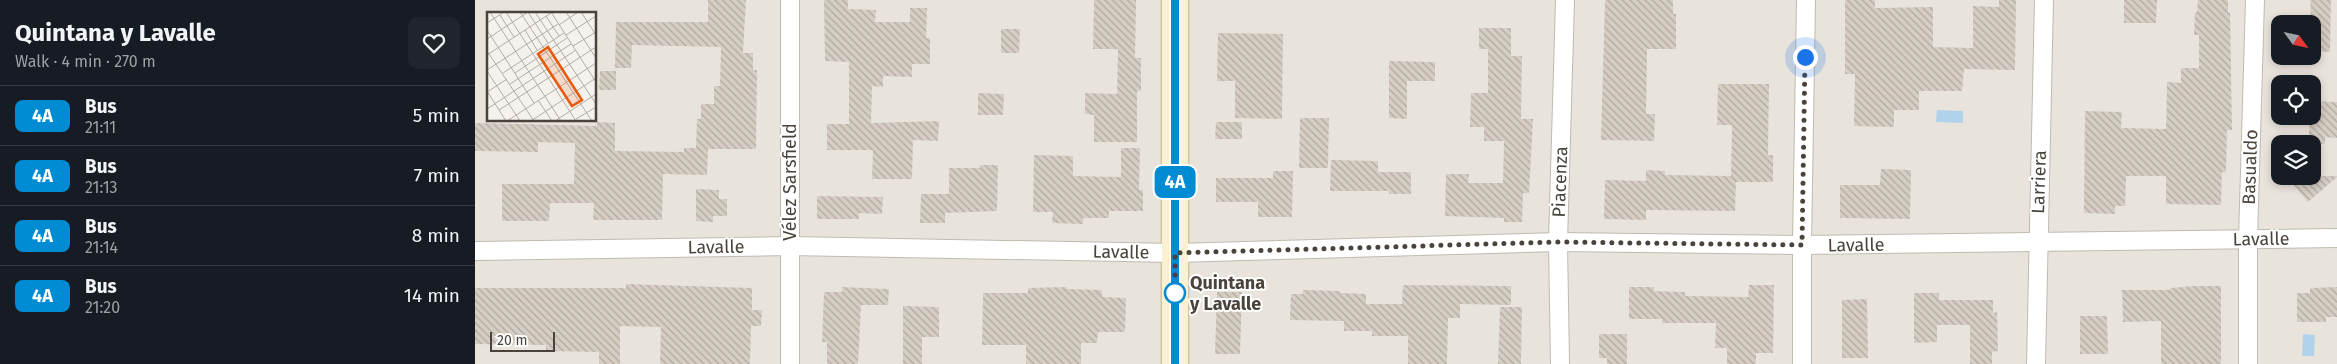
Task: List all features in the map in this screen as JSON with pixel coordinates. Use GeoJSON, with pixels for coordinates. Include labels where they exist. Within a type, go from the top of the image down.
{"type":"FeatureCollection","features":[{"type":"Feature","properties":{"kind":"main road"},"geometry":{"type":"LineString","coordinates":[[1175,0],[1175,364]]}},
{"type":"Feature","properties":{"kind":"street","name":"Vélez Sarsfield"},"geometry":{"type":"LineString","coordinates":[[790,0],[790,364]]}},
{"type":"Feature","properties":{"kind":"street","name":"Piacenza"},"geometry":{"type":"LineString","coordinates":[[1560,364],[1558,242],[1565,0]]}},
{"type":"Feature","properties":{"kind":"street"},"geometry":{"type":"LineString","coordinates":[[1803,364],[1802,245],[1806,0]]}},
{"type":"Feature","properties":{"kind":"street","name":"Larriera"},"geometry":{"type":"LineString","coordinates":[[2036,364],[2037,242],[2044,0]]}},
{"type":"Feature","properties":{"kind":"street","name":"Basualdo"},"geometry":{"type":"LineString","coordinates":[[2248,364],[2248,239],[2255,0]]}},
{"type":"Feature","properties":{"kind":"street","name":"Lavalle"},"geometry":{"type":"LineString","coordinates":[[475,251],[790,246],[1175,253],[1558,242],[1802,245],[2337,238]]}},
{"type":"Feature","properties":{"kind":"shaded area"},"geometry":{"type":"Polygon","coordinates":[[[475,0],[2337,0],[2337,364],[475,364],[475,0]]]}},
{"type":"Feature","properties":{"kind":"water"},"geometry":{"type":"Polygon","coordinates":[[[1937,110],[1963,111],[1963,123],[1936,122],[1937,110]]]}},
{"type":"Feature","properties":{"kind":"water"},"geometry":{"type":"Polygon","coordinates":[[[2303,334],[2315,335],[2314,356],[2302,356],[2303,334]]]}},
{"type":"Feature","properties":{"kind":"building"},"geometry":{"type":"Polygon","coordinates":[[[708,0],[746,0],[743,53],[753,53],[753,70],[757,70],[756,149],[708,149],[707,175],[663,174],[662,220],[593,220],[594,203],[550,203],[549,221],[502,221],[502,184],[574,184],[575,143],[538,142],[538,152],[475,151],[475,123],[597,126],[597,122],[615,123],[615,151],[684,152],[684,148],[696,148],[697,119],[701,119],[701,104],[714,104],[714,86],[720,86],[721,47],[632,45],[631,68],[615,68],[616,22],[708,22],[708,0]]]}},
{"type":"Feature","properties":{"kind":"building"},"geometry":{"type":"Polygon","coordinates":[[[824,0],[848,0],[848,9],[876,10],[875,22],[910,22],[910,8],[927,8],[926,38],[930,38],[930,64],[912,64],[912,77],[883,76],[883,87],[872,86],[871,123],[939,121],[938,141],[913,140],[912,179],[872,179],[873,150],[827,150],[827,124],[849,124],[849,62],[825,61],[824,0]]]}},
{"type":"Feature","properties":{"kind":"building"},"geometry":{"type":"Polygon","coordinates":[[[1094,0],[1136,0],[1135,58],[1141,58],[1141,91],[1137,91],[1137,142],[1094,142],[1094,115],[1085,114],[1085,93],[1117,94],[1118,49],[1093,49],[1094,0]]]}},
{"type":"Feature","properties":{"kind":"building"},"geometry":{"type":"Polygon","coordinates":[[[1605,0],[1673,0],[1673,14],[1676,14],[1676,49],[1647,49],[1646,114],[1655,114],[1654,141],[1601,140],[1605,0]]]}},
{"type":"Feature","properties":{"kind":"building"},"geometry":{"type":"Polygon","coordinates":[[[1845,0],[1875,0],[1875,8],[1933,7],[1933,47],[1973,48],[1973,6],[1999,7],[1999,0],[2016,0],[2015,70],[1964,69],[1962,91],[1919,91],[1919,110],[1894,110],[1894,127],[1854,126],[1855,74],[1845,74],[1845,0]]]}},
{"type":"Feature","properties":{"kind":"building"},"geometry":{"type":"Polygon","coordinates":[[[2124,0],[2157,0],[2156,23],[2124,23],[2124,0]]]}},
{"type":"Feature","properties":{"kind":"building"},"geometry":{"type":"Polygon","coordinates":[[[2198,0],[2228,0],[2228,13],[2230,13],[2232,130],[2227,130],[2226,172],[2222,172],[2221,205],[2166,204],[2166,176],[2126,176],[2125,206],[2115,206],[2115,214],[2084,213],[2085,111],[2122,112],[2121,128],[2166,129],[2167,82],[2181,83],[2181,68],[2199,68],[2199,35],[2194,35],[2195,12],[2197,12],[2198,0]]]}},
{"type":"Feature","properties":{"kind":"building"},"geometry":{"type":"Polygon","coordinates":[[[2310,0],[2331,0],[2330,52],[2321,51],[2321,15],[2311,15],[2310,0]]]}},
{"type":"Feature","properties":{"kind":"building"},"geometry":{"type":"Polygon","coordinates":[[[1479,28],[1511,28],[1511,56],[1522,56],[1521,119],[1533,119],[1529,193],[1523,193],[1522,222],[1504,222],[1504,218],[1445,216],[1446,174],[1469,174],[1468,183],[1503,183],[1504,141],[1484,141],[1484,127],[1470,127],[1471,93],[1488,93],[1488,49],[1479,49],[1479,28]]]}},
{"type":"Feature","properties":{"kind":"building"},"geometry":{"type":"Polygon","coordinates":[[[1001,29],[1020,29],[1019,53],[1001,53],[1001,29]]]}},
{"type":"Feature","properties":{"kind":"building"},"geometry":{"type":"Polygon","coordinates":[[[1218,33],[1283,34],[1282,119],[1235,118],[1235,81],[1217,81],[1218,33]]]}},
{"type":"Feature","properties":{"kind":"building"},"geometry":{"type":"Polygon","coordinates":[[[1389,61],[1435,62],[1435,81],[1407,81],[1407,119],[1389,118],[1389,61]]]}},
{"type":"Feature","properties":{"kind":"building"},"geometry":{"type":"Polygon","coordinates":[[[600,71],[616,71],[616,90],[599,90],[600,71]]]}},
{"type":"Feature","properties":{"kind":"building"},"geometry":{"type":"Polygon","coordinates":[[[1718,84],[1769,84],[1768,155],[1773,155],[1773,182],[1736,182],[1735,211],[1646,210],[1646,220],[1604,219],[1605,180],[1646,181],[1646,170],[1665,171],[1665,175],[1731,176],[1732,125],[1717,125],[1718,84]]]}},
{"type":"Feature","properties":{"kind":"building"},"geometry":{"type":"Polygon","coordinates":[[[978,93],[1004,94],[1003,115],[978,115],[978,93]]]}},
{"type":"Feature","properties":{"kind":"building"},"geometry":{"type":"Polygon","coordinates":[[[2321,101],[2337,102],[2337,138],[2325,137],[2325,144],[2321,144],[2321,135],[2309,135],[2309,125],[2321,125],[2321,101]]]}},
{"type":"Feature","properties":{"kind":"building"},"geometry":{"type":"Polygon","coordinates":[[[1300,118],[1329,118],[1328,168],[1299,168],[1300,118]]]}},
{"type":"Feature","properties":{"kind":"building"},"geometry":{"type":"Polygon","coordinates":[[[1216,122],[1242,122],[1242,139],[1215,139],[1216,122]]]}},
{"type":"Feature","properties":{"kind":"building"},"geometry":{"type":"Polygon","coordinates":[[[1121,148],[1140,148],[1139,190],[1143,190],[1143,211],[1109,211],[1109,218],[1083,218],[1083,224],[1052,223],[1053,212],[1033,212],[1034,155],[1073,156],[1073,176],[1121,177],[1121,148]]]}},
{"type":"Feature","properties":{"kind":"building"},"geometry":{"type":"Polygon","coordinates":[[[1331,160],[1378,161],[1378,172],[1411,172],[1411,194],[1389,194],[1389,191],[1330,191],[1331,160]]]}},
{"type":"Feature","properties":{"kind":"building"},"geometry":{"type":"Polygon","coordinates":[[[980,165],[998,165],[997,211],[945,213],[945,223],[920,223],[921,194],[949,194],[949,168],[980,168],[980,165]]]}},
{"type":"Feature","properties":{"kind":"building"},"geometry":{"type":"Polygon","coordinates":[[[1881,169],[1911,170],[1910,219],[1840,218],[1840,185],[1880,185],[1881,169]]]}},
{"type":"Feature","properties":{"kind":"building"},"geometry":{"type":"Polygon","coordinates":[[[1273,171],[1293,171],[1292,217],[1258,217],[1258,202],[1216,202],[1216,178],[1273,178],[1273,171]]]}},
{"type":"Feature","properties":{"kind":"building"},"geometry":{"type":"Polygon","coordinates":[[[2321,176],[2337,176],[2337,177],[2308,202],[2294,185],[2321,185],[2321,176]]]}},
{"type":"Feature","properties":{"kind":"building"},"geometry":{"type":"Polygon","coordinates":[[[696,189],[719,190],[719,199],[727,199],[727,216],[713,216],[713,222],[696,221],[696,189]]]}},
{"type":"Feature","properties":{"kind":"building"},"geometry":{"type":"Polygon","coordinates":[[[817,196],[883,197],[882,214],[859,213],[859,219],[817,219],[817,196]]]}},
{"type":"Feature","properties":{"kind":"building"},"geometry":{"type":"Polygon","coordinates":[[[626,284],[752,288],[752,310],[762,310],[761,326],[751,326],[750,364],[660,364],[661,327],[620,326],[620,364],[599,364],[599,352],[546,351],[546,345],[475,344],[475,288],[626,288],[626,284]]]}},
{"type":"Feature","properties":{"kind":"building"},"geometry":{"type":"Polygon","coordinates":[[[1403,285],[1511,286],[1511,305],[1460,304],[1460,318],[1448,318],[1447,364],[1408,364],[1408,336],[1372,336],[1372,331],[1344,331],[1344,321],[1290,320],[1291,294],[1303,294],[1303,290],[1366,294],[1366,304],[1402,304],[1403,285]]]}},
{"type":"Feature","properties":{"kind":"building"},"geometry":{"type":"Polygon","coordinates":[[[1749,285],[1774,285],[1773,353],[1756,353],[1756,364],[1727,364],[1727,348],[1715,348],[1716,323],[1662,323],[1662,319],[1629,319],[1629,287],[1654,287],[1654,291],[1685,292],[1685,296],[1748,297],[1749,285]]]}},
{"type":"Feature","properties":{"kind":"building"},"geometry":{"type":"Polygon","coordinates":[[[2221,286],[2221,364],[2161,364],[2161,321],[2123,322],[2122,290],[2170,290],[2170,288],[2221,286]]]}},
{"type":"Feature","properties":{"kind":"building"},"geometry":{"type":"Polygon","coordinates":[[[842,287],[889,289],[888,305],[861,305],[858,364],[827,364],[827,342],[822,342],[824,292],[842,292],[842,287]]]}},
{"type":"Feature","properties":{"kind":"building"},"geometry":{"type":"Polygon","coordinates":[[[1067,287],[1067,289],[1102,290],[1102,297],[1126,298],[1125,332],[1098,332],[1097,343],[1081,343],[1081,364],[1026,364],[1026,345],[982,345],[983,293],[1028,293],[1028,288],[1067,287]]]}},
{"type":"Feature","properties":{"kind":"building"},"geometry":{"type":"Polygon","coordinates":[[[2337,287],[2337,317],[2326,317],[2326,322],[2297,322],[2297,293],[2310,293],[2310,288],[2337,287]]]}},
{"type":"Feature","properties":{"kind":"building"},"geometry":{"type":"Polygon","coordinates":[[[1217,292],[1242,292],[1240,354],[1215,354],[1217,292]]]}},
{"type":"Feature","properties":{"kind":"building"},"geometry":{"type":"Polygon","coordinates":[[[1914,293],[1939,293],[1939,300],[1993,300],[1993,313],[1997,312],[1998,351],[1992,352],[1992,364],[1970,364],[1970,325],[1937,325],[1937,342],[1914,343],[1914,293]]]}},
{"type":"Feature","properties":{"kind":"building"},"geometry":{"type":"Polygon","coordinates":[[[1867,299],[1868,358],[1842,358],[1842,300],[1867,299]]]}},
{"type":"Feature","properties":{"kind":"building"},"geometry":{"type":"Polygon","coordinates":[[[903,306],[939,307],[939,337],[922,337],[922,364],[903,364],[903,306]]]}},
{"type":"Feature","properties":{"kind":"building"},"geometry":{"type":"Polygon","coordinates":[[[1500,307],[1522,307],[1521,364],[1498,364],[1500,307]]]}},
{"type":"Feature","properties":{"kind":"building"},"geometry":{"type":"Polygon","coordinates":[[[2080,316],[2107,316],[2108,354],[2080,354],[2080,316]]]}},
{"type":"Feature","properties":{"kind":"building"},"geometry":{"type":"Polygon","coordinates":[[[1599,334],[1627,334],[1627,364],[1607,364],[1607,358],[1599,358],[1599,334]]]}},
{"type":"Feature","properties":{"kind":"bus line","name":"4A"},"geometry":{"type":"LineString","coordinates":[[1175,0],[1175,364]]}},
{"type":"Feature","properties":{"kind":"place","name":"Quintana y Lavalle"},"geometry":{"type":"Point","coordinates":[1175,293]}},
{"type":"Feature","properties":{"kind":"route"},"geometry":{"type":"LineString","coordinates":[[1175,293],[1175,253],[1558,242],[1802,245],[1805,57]]}}]}
